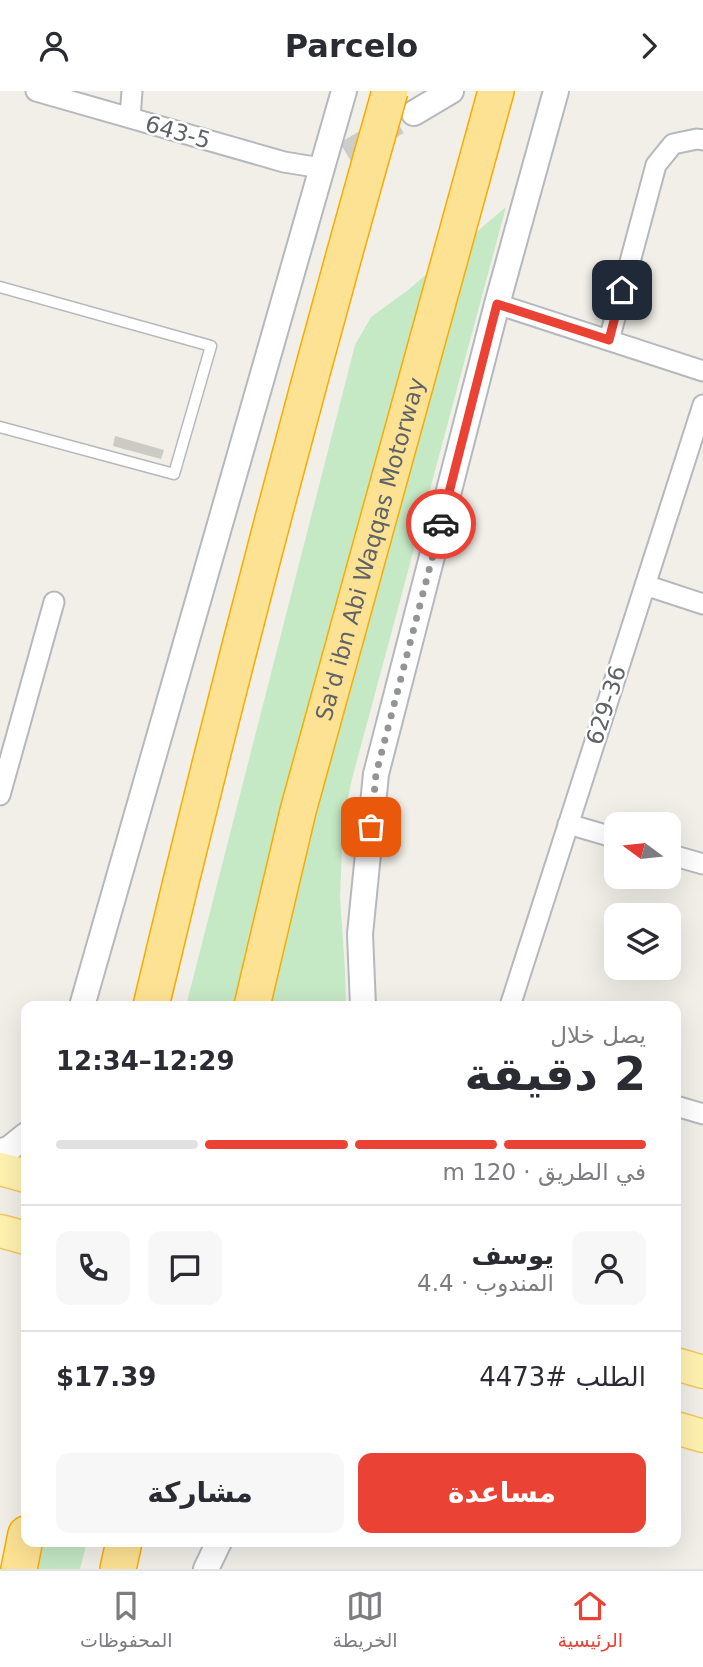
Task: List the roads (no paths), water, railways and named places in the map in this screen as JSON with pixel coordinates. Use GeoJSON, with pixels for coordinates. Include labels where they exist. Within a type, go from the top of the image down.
{"type":"FeatureCollection","features":[{"type":"Feature","properties":{"kind":"highway","name":"Sa'd ibn Abi Waqqas Motorway"},"geometry":{"type":"LineString","coordinates":[[252,1001],[298,811],[496,91]]}},
{"type":"Feature","properties":{"kind":"highway"},"geometry":{"type":"LineString","coordinates":[[152,1001],[200,798],[333,292],[402,102]]}},
{"type":"Feature","properties":{"kind":"highway"},"geometry":{"type":"LineString","coordinates":[[19,1569],[23,1547]]}},
{"type":"Feature","properties":{"kind":"highway"},"geometry":{"type":"LineString","coordinates":[[118,1569],[123,1547]]}},
{"type":"Feature","properties":{"kind":"main road"},"geometry":{"type":"LineString","coordinates":[[0,1169],[21,1175]]}},
{"type":"Feature","properties":{"kind":"main road"},"geometry":{"type":"LineString","coordinates":[[0,1231],[21,1237]]}},
{"type":"Feature","properties":{"kind":"main road"},"geometry":{"type":"LineString","coordinates":[[681,1365],[703,1372]]}},
{"type":"Feature","properties":{"kind":"main road"},"geometry":{"type":"LineString","coordinates":[[681,1429],[703,1436]]}},
{"type":"Feature","properties":{"kind":"street","name":"643-5"},"geometry":{"type":"LineString","coordinates":[[36,91],[284,162],[321,168]]}},
{"type":"Feature","properties":{"kind":"street"},"geometry":{"type":"LineString","coordinates":[[130,118],[132,91]]}},
{"type":"Feature","properties":{"kind":"street"},"geometry":{"type":"LineString","coordinates":[[83,1001],[344,91]]}},
{"type":"Feature","properties":{"kind":"street"},"geometry":{"type":"LineString","coordinates":[[402,102],[451,91]]}},
{"type":"Feature","properties":{"kind":"street"},"geometry":{"type":"LineString","coordinates":[[363,1001],[360,934],[376,774],[497,304],[556,91]]}},
{"type":"Feature","properties":{"kind":"street"},"geometry":{"type":"LineString","coordinates":[[609,340],[656,165],[673,144],[703,140]]}},
{"type":"Feature","properties":{"kind":"street"},"geometry":{"type":"LineString","coordinates":[[321,168],[346,153]]}},
{"type":"Feature","properties":{"kind":"street"},"geometry":{"type":"LineString","coordinates":[[497,304],[703,371]]}},
{"type":"Feature","properties":{"kind":"street","name":"629-36"},"geometry":{"type":"LineString","coordinates":[[512,1001],[703,404]]}},
{"type":"Feature","properties":{"kind":"street"},"geometry":{"type":"LineString","coordinates":[[645,585],[703,604]]}},
{"type":"Feature","properties":{"kind":"street"},"geometry":{"type":"LineString","coordinates":[[0,795],[54,602]]}},
{"type":"Feature","properties":{"kind":"street"},"geometry":{"type":"LineString","coordinates":[[568,824],[604,834]]}},
{"type":"Feature","properties":{"kind":"street"},"geometry":{"type":"LineString","coordinates":[[681,858],[703,864]]}},
{"type":"Feature","properties":{"kind":"street"},"geometry":{"type":"LineString","coordinates":[[681,1107],[703,1114]]}},
{"type":"Feature","properties":{"kind":"street"},"geometry":{"type":"LineString","coordinates":[[0,1152],[10,1149],[21,1139]]}},
{"type":"Feature","properties":{"kind":"street"},"geometry":{"type":"LineString","coordinates":[[206,1569],[217,1547]]}},
{"type":"Feature","properties":{"kind":"lane"},"geometry":{"type":"LineString","coordinates":[[0,287],[211,346],[174,474],[0,427]]}},
{"type":"Feature","properties":{"kind":"tunnel"},"geometry":{"type":"LineString","coordinates":[[346,153],[414,113]]}}]}
